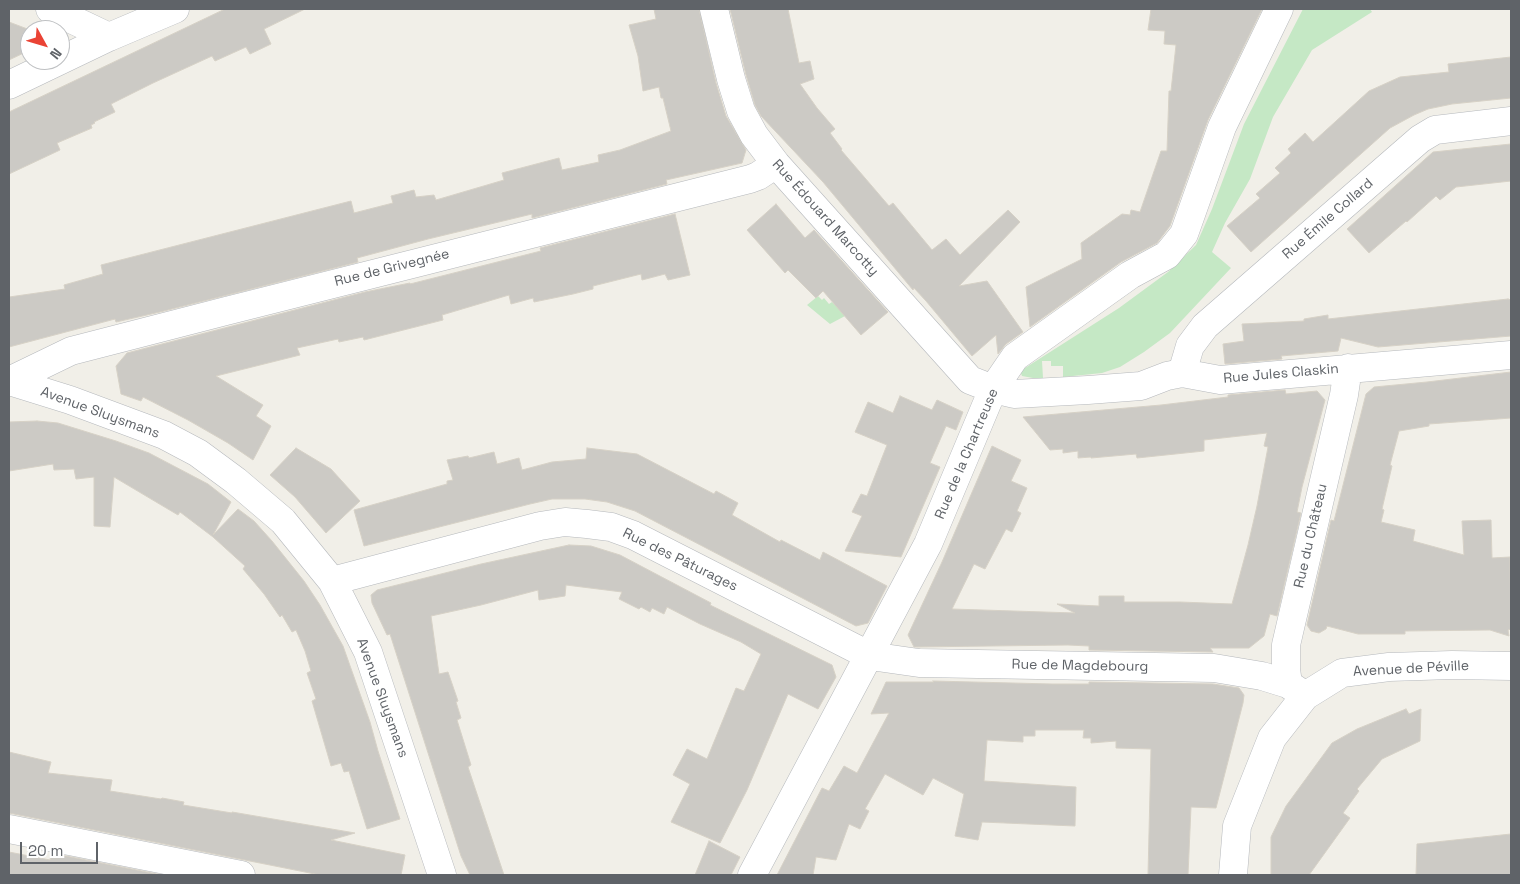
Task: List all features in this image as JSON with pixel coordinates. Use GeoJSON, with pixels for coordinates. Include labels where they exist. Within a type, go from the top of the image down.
{"type":"FeatureCollection","features":[{"type":"Feature","properties":{"kind":"street"},"geometry":{"type":"LineString","coordinates":[[50,9],[109,37]]}},
{"type":"Feature","properties":{"kind":"street"},"geometry":{"type":"LineString","coordinates":[[9,85],[109,37],[175,9]]}},
{"type":"Feature","properties":{"kind":"street","name":"Rue Édouard Marcotty"},"geometry":{"type":"LineString","coordinates":[[714,9],[741,111],[754,135],[776,164],[970,380],[993,390]]}},
{"type":"Feature","properties":{"kind":"street","name":"Rue de la Chartreuse"},"geometry":{"type":"LineString","coordinates":[[752,875],[928,544],[993,390],[1015,357],[1130,275],[1167,255],[1184,234],[1222,127],[1280,9]]}},
{"type":"Feature","properties":{"kind":"street","name":"Rue Émile Collard"},"geometry":{"type":"LineString","coordinates":[[1182,373],[1190,346],[1205,326],[1420,139],[1435,130],[1511,121]]}},
{"type":"Feature","properties":{"kind":"street","name":"Rue de Grivegnée"},"geometry":{"type":"LineString","coordinates":[[9,381],[71,351],[750,179],[776,164]]}},
{"type":"Feature","properties":{"kind":"street","name":"Rue Jules Claskin"},"geometry":{"type":"LineString","coordinates":[[993,390],[1014,394],[1088,390],[1141,386],[1167,376],[1182,373],[1220,380],[1511,355]]}},
{"type":"Feature","properties":{"kind":"street","name":"Rue du Château"},"geometry":{"type":"LineString","coordinates":[[1296,690],[1286,669],[1286,645],[1344,395],[1348,368]]}},
{"type":"Feature","properties":{"kind":"street","name":"Avenue Sluysmans"},"geometry":{"type":"LineString","coordinates":[[9,381],[70,400],[155,432],[198,453],[236,480],[283,521],[332,581],[368,652],[442,875]]}},
{"type":"Feature","properties":{"kind":"street","name":"Rue des Pâturages"},"geometry":{"type":"LineString","coordinates":[[332,581],[540,526],[565,522],[611,527],[634,535],[870,656]]}},
{"type":"Feature","properties":{"kind":"street","name":"Rue de Magdebourg"},"geometry":{"type":"LineString","coordinates":[[870,656],[919,663],[1214,668],[1262,676],[1296,690]]}},
{"type":"Feature","properties":{"kind":"street","name":"Avenue de Péville"},"geometry":{"type":"LineString","coordinates":[[1233,875],[1237,826],[1272,738],[1296,690],[1342,673],[1389,667],[1511,666]]}},
{"type":"Feature","properties":{"kind":"street"},"geometry":{"type":"LineString","coordinates":[[9,828],[241,875]]}},
{"type":"Feature","properties":{"kind":"green space"},"geometry":{"type":"Polygon","coordinates":[[[1303,9],[1370,9],[1372,12],[1312,50],[1273,117],[1250,179],[1225,223],[1212,252],[1231,268],[1170,333],[1120,367],[1102,373],[1063,377],[1063,366],[1051,366],[1051,361],[1042,361],[1043,378],[1022,376],[1020,371],[1119,308],[1168,272],[1196,245],[1212,209],[1244,124],[1303,9]]]}},
{"type":"Feature","properties":{"kind":"green space"},"geometry":{"type":"Polygon","coordinates":[[[818,296],[822,300],[824,298],[829,304],[832,302],[835,305],[843,298],[845,316],[830,324],[807,305],[818,296]]]}},
{"type":"Feature","properties":{"kind":"building"},"geometry":{"type":"Polygon","coordinates":[[[225,9],[305,9],[264,29],[271,44],[250,54],[246,47],[215,61],[212,56],[153,83],[111,104],[115,112],[94,122],[91,125],[92,128],[57,143],[60,150],[9,174],[9,112],[225,9]]]}},
{"type":"Feature","properties":{"kind":"building"},"geometry":{"type":"Polygon","coordinates":[[[654,9],[699,9],[716,83],[726,116],[746,150],[742,163],[666,180],[667,184],[532,218],[532,214],[428,239],[357,258],[358,262],[160,312],[116,322],[115,319],[9,347],[9,297],[65,289],[64,285],[103,274],[101,265],[351,201],[354,213],[393,203],[391,196],[414,190],[416,197],[434,195],[436,200],[504,180],[502,173],[559,158],[562,170],[599,162],[598,155],[620,150],[671,131],[659,87],[643,91],[638,56],[629,25],[656,19],[654,9]]]}},
{"type":"Feature","properties":{"kind":"building"},"geometry":{"type":"Polygon","coordinates":[[[730,9],[788,9],[799,63],[810,61],[814,79],[800,84],[835,129],[830,133],[841,150],[889,206],[893,203],[932,250],[946,239],[960,255],[1008,210],[1020,222],[959,286],[987,281],[1023,332],[1006,344],[998,354],[996,335],[972,356],[926,301],[914,288],[913,290],[823,182],[761,116],[755,105],[746,75],[730,9]]]}},
{"type":"Feature","properties":{"kind":"building"},"geometry":{"type":"Polygon","coordinates":[[[1151,9],[1262,9],[1208,120],[1170,226],[1157,243],[1121,262],[1030,327],[1026,287],[1082,259],[1081,243],[1122,214],[1130,215],[1131,210],[1140,212],[1161,151],[1167,151],[1169,91],[1171,91],[1176,45],[1164,44],[1165,31],[1148,30],[1151,9]]]}},
{"type":"Feature","properties":{"kind":"building"},"geometry":{"type":"Polygon","coordinates":[[[9,22],[20,26],[20,55],[9,60],[9,22]]]}},
{"type":"Feature","properties":{"kind":"building"},"geometry":{"type":"Polygon","coordinates":[[[1511,57],[1511,98],[1452,104],[1428,109],[1390,128],[1251,252],[1227,226],[1260,198],[1256,194],[1280,173],[1275,168],[1291,153],[1288,149],[1305,133],[1313,142],[1369,91],[1400,77],[1449,72],[1448,64],[1511,57]]]}},
{"type":"Feature","properties":{"kind":"building"},"geometry":{"type":"Polygon","coordinates":[[[1511,144],[1511,181],[1456,187],[1440,200],[1436,196],[1369,253],[1347,229],[1433,152],[1511,144]]]}},
{"type":"Feature","properties":{"kind":"building"},"geometry":{"type":"Polygon","coordinates":[[[776,204],[805,238],[814,230],[888,312],[861,335],[823,291],[816,298],[788,270],[785,273],[747,230],[776,204]]]}},
{"type":"Feature","properties":{"kind":"building"},"geometry":{"type":"Polygon","coordinates":[[[675,214],[690,275],[668,280],[665,274],[642,280],[641,274],[593,286],[593,289],[534,302],[533,298],[511,304],[509,295],[442,315],[443,320],[364,340],[363,337],[339,342],[338,339],[297,348],[300,355],[216,376],[263,405],[256,416],[271,426],[253,460],[188,420],[143,397],[141,401],[121,394],[116,366],[127,353],[365,292],[410,284],[541,251],[540,248],[675,214]]]}},
{"type":"Feature","properties":{"kind":"building"},"geometry":{"type":"Polygon","coordinates":[[[1511,300],[1511,336],[1378,347],[1341,338],[1338,351],[1281,356],[1282,359],[1225,364],[1223,344],[1244,341],[1242,324],[1304,321],[1304,319],[1328,315],[1328,319],[1511,300]]]}},
{"type":"Feature","properties":{"kind":"building"},"geometry":{"type":"Polygon","coordinates":[[[1511,372],[1511,418],[1429,424],[1429,426],[1399,431],[1390,465],[1392,466],[1382,509],[1384,510],[1381,522],[1415,530],[1413,541],[1464,555],[1462,521],[1491,520],[1492,558],[1510,557],[1511,629],[1508,630],[1509,636],[1490,630],[1405,631],[1405,634],[1358,634],[1327,626],[1326,629],[1319,633],[1311,631],[1307,625],[1331,520],[1334,521],[1366,394],[1374,387],[1511,372]]]}},
{"type":"Feature","properties":{"kind":"building"},"geometry":{"type":"Polygon","coordinates":[[[1285,390],[1286,394],[1317,391],[1325,400],[1302,487],[1297,512],[1301,513],[1277,616],[1270,614],[1264,636],[1249,648],[1210,648],[1213,652],[1089,650],[1089,646],[1068,645],[914,647],[908,635],[992,446],[1021,460],[1011,481],[1027,488],[1017,511],[1021,513],[1012,532],[1006,529],[985,569],[974,564],[952,609],[1075,613],[1057,604],[1099,606],[1099,596],[1124,596],[1124,602],[1232,604],[1257,506],[1268,447],[1264,446],[1267,433],[1204,440],[1204,451],[1137,458],[1136,454],[1078,458],[1078,451],[1063,453],[1063,449],[1050,450],[1023,417],[1161,405],[1228,397],[1228,395],[1285,390]]]}},
{"type":"Feature","properties":{"kind":"building"},"geometry":{"type":"Polygon","coordinates":[[[900,396],[932,410],[937,400],[963,412],[956,430],[946,426],[930,463],[940,467],[901,557],[845,551],[862,516],[852,512],[861,494],[867,496],[887,445],[855,432],[868,402],[893,413],[900,396]]]}},
{"type":"Feature","properties":{"kind":"building"},"geometry":{"type":"Polygon","coordinates":[[[37,421],[58,423],[149,453],[208,484],[231,502],[213,535],[238,509],[254,521],[304,581],[343,646],[370,722],[400,819],[367,829],[349,771],[344,772],[341,763],[331,766],[312,701],[316,699],[307,673],[311,671],[296,630],[292,632],[282,615],[280,617],[243,569],[245,566],[213,537],[180,512],[178,515],[114,477],[110,527],[94,526],[94,477],[76,479],[74,469],[54,470],[53,464],[9,471],[9,422],[37,421]]]}},
{"type":"Feature","properties":{"kind":"building"},"geometry":{"type":"Polygon","coordinates":[[[296,448],[331,469],[360,501],[326,533],[295,497],[270,475],[296,448]]]}},
{"type":"Feature","properties":{"kind":"building"},"geometry":{"type":"Polygon","coordinates":[[[587,448],[637,454],[714,494],[716,491],[738,503],[732,515],[780,542],[781,540],[820,560],[823,552],[887,586],[868,623],[856,626],[635,511],[607,502],[585,499],[552,499],[364,546],[354,510],[447,484],[447,481],[453,480],[447,460],[468,456],[469,458],[494,452],[497,464],[519,458],[522,470],[552,462],[586,459],[587,448]]]}},
{"type":"Feature","properties":{"kind":"building"},"geometry":{"type":"Polygon","coordinates":[[[569,545],[591,546],[620,555],[711,603],[710,605],[832,665],[836,677],[818,709],[788,694],[747,790],[720,843],[671,822],[690,784],[673,775],[687,749],[707,759],[736,688],[744,691],[761,654],[741,642],[667,607],[664,614],[652,608],[650,612],[619,599],[622,592],[566,585],[565,596],[539,600],[538,590],[431,616],[439,674],[448,672],[458,701],[456,702],[461,718],[457,720],[471,765],[468,767],[504,875],[470,875],[461,856],[390,634],[387,635],[372,603],[371,595],[377,590],[481,564],[569,545]]]}},
{"type":"Feature","properties":{"kind":"building"},"geometry":{"type":"Polygon","coordinates":[[[933,681],[1052,684],[1089,684],[1089,682],[1213,684],[1239,688],[1244,695],[1243,703],[1216,808],[1191,807],[1188,875],[1148,875],[1151,749],[1116,748],[1116,741],[1091,743],[1091,738],[1083,738],[1084,730],[1035,730],[1035,736],[1023,736],[1023,742],[987,740],[984,781],[1076,787],[1075,826],[982,822],[978,840],[955,836],[964,794],[933,778],[923,795],[885,774],[865,809],[869,811],[860,829],[849,824],[836,860],[816,857],[813,875],[777,875],[822,788],[829,791],[844,766],[857,773],[889,713],[871,714],[886,682],[933,681]]]}},
{"type":"Feature","properties":{"kind":"building"},"geometry":{"type":"Polygon","coordinates":[[[1406,709],[1409,714],[1421,709],[1420,741],[1382,759],[1357,789],[1359,791],[1343,813],[1350,818],[1309,875],[1271,875],[1271,837],[1286,806],[1332,743],[1357,729],[1406,709]]]}},
{"type":"Feature","properties":{"kind":"building"},"geometry":{"type":"Polygon","coordinates":[[[9,752],[51,762],[48,773],[112,780],[110,791],[162,798],[184,802],[183,805],[355,833],[331,840],[405,855],[401,875],[320,875],[9,813],[9,752]]]}},
{"type":"Feature","properties":{"kind":"building"},"geometry":{"type":"Polygon","coordinates":[[[1511,834],[1511,875],[1416,875],[1417,844],[1511,834]]]}},
{"type":"Feature","properties":{"kind":"building"},"geometry":{"type":"Polygon","coordinates":[[[709,841],[740,857],[731,875],[695,875],[709,841]]]}},
{"type":"Feature","properties":{"kind":"building"},"geometry":{"type":"Polygon","coordinates":[[[9,852],[50,860],[51,853],[162,875],[9,875],[9,852]]]}}]}
